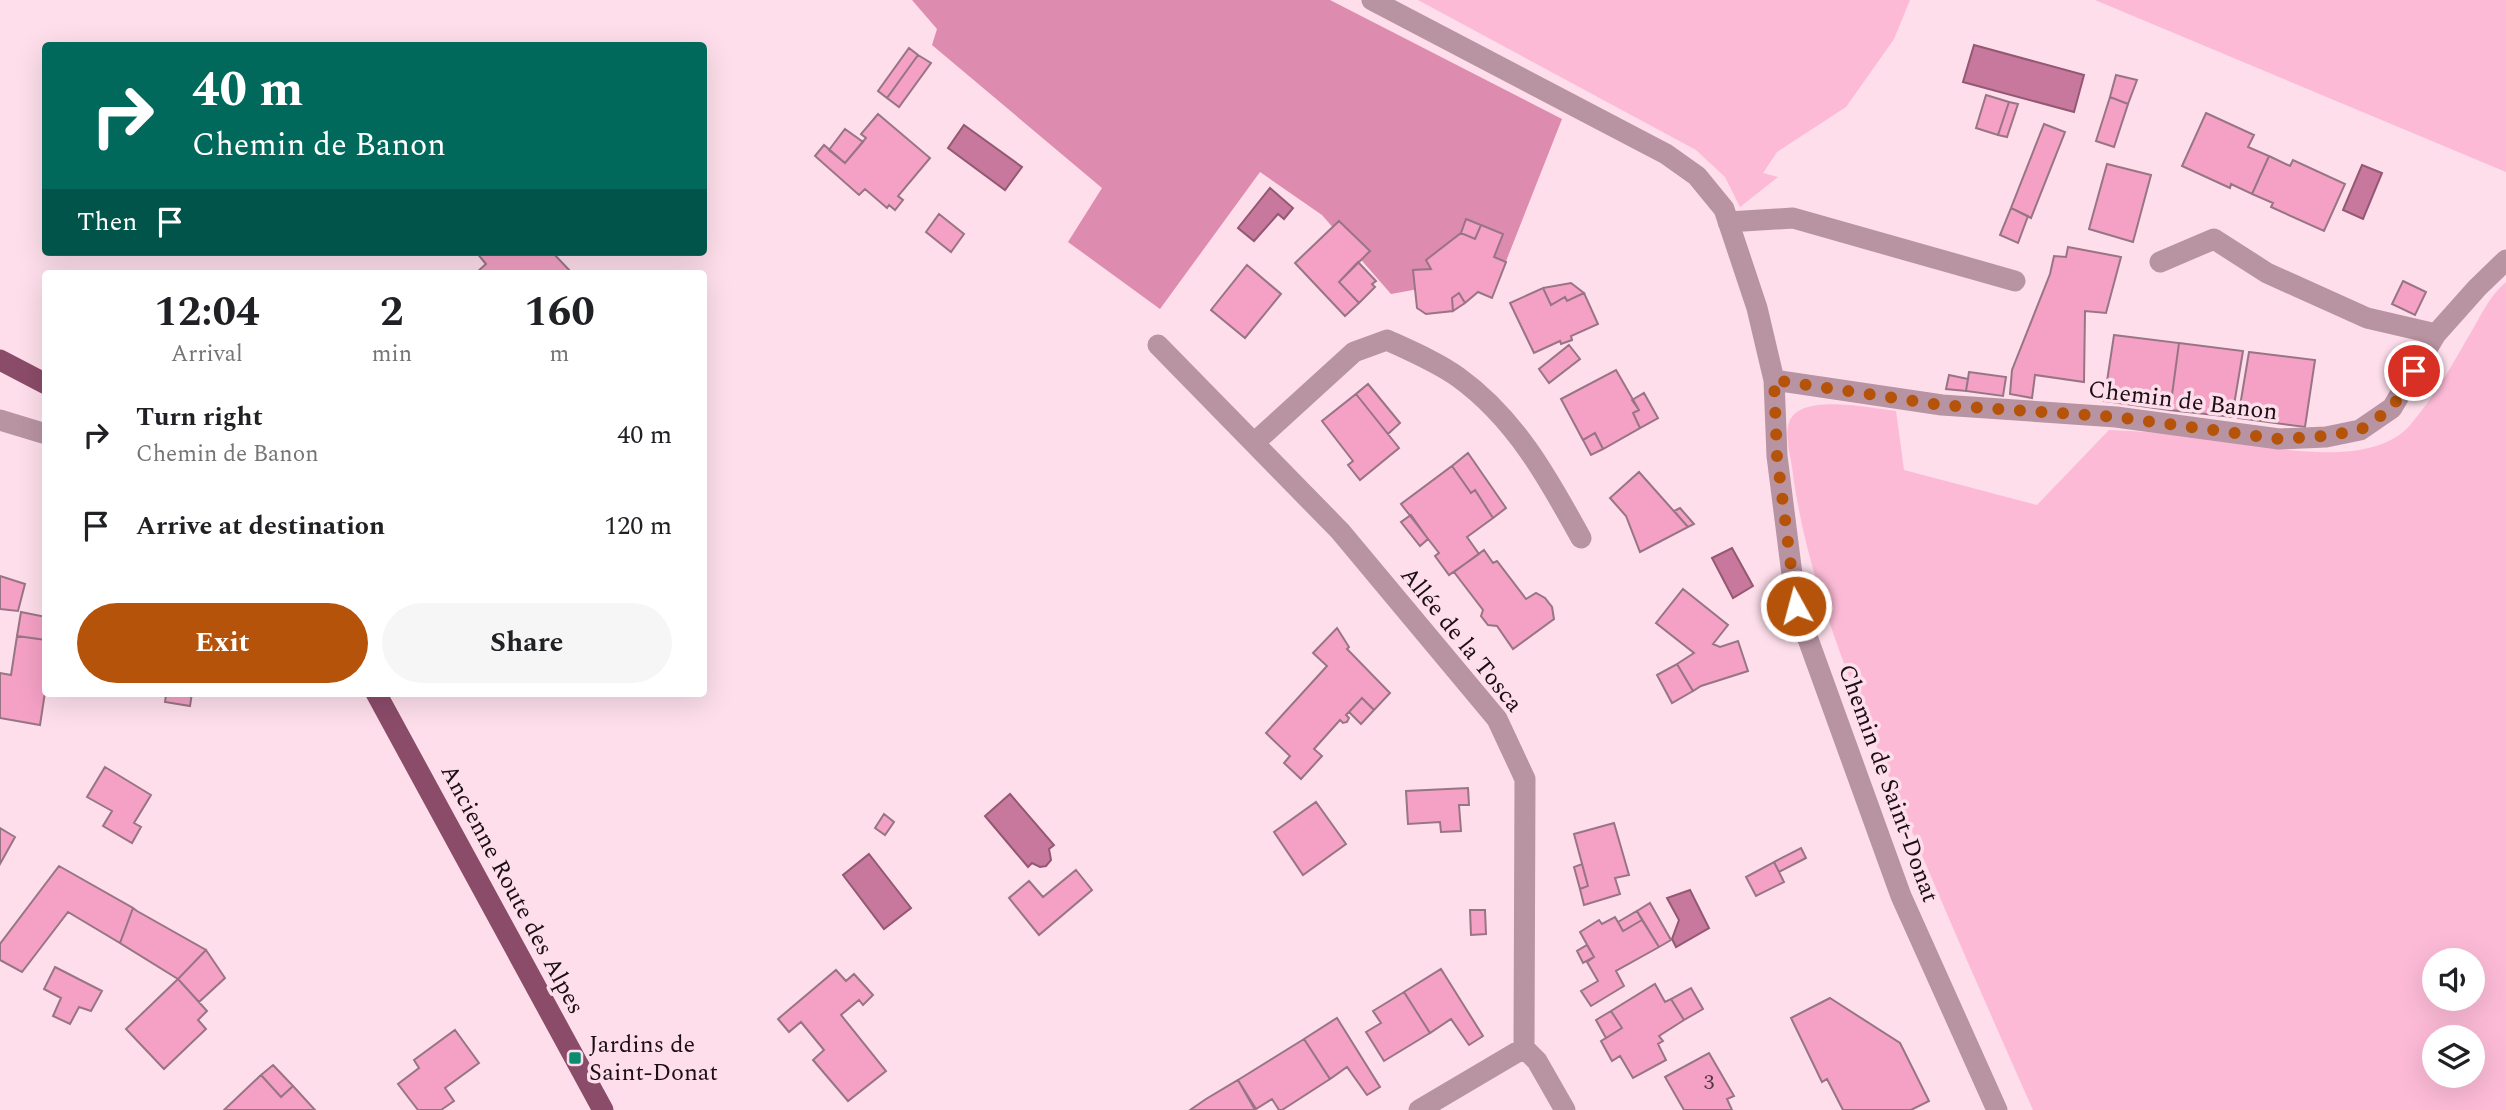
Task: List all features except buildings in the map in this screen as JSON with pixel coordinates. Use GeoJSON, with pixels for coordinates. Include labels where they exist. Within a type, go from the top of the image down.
{"type":"FeatureCollection","features":[{"type":"Feature","properties":{"kind":"main road"},"geometry":{"type":"LineString","coordinates":[[0,360],[42,382]]}},
{"type":"Feature","properties":{"kind":"main road","name":"Ancienne Route des Alpes"},"geometry":{"type":"LineString","coordinates":[[378,697],[603,1110]]}},
{"type":"Feature","properties":{"kind":"street","name":"Chemin de Saint-Donat"},"geometry":{"type":"LineString","coordinates":[[1372,0],[1666,154],[1697,176],[1724,209],[1757,308],[1774,380],[1777,456],[1796,606],[1901,896],[1997,1110]]}},
{"type":"Feature","properties":{"kind":"street"},"geometry":{"type":"LineString","coordinates":[[1728,222],[1793,218],[2015,281]]}},
{"type":"Feature","properties":{"kind":"street"},"geometry":{"type":"LineString","coordinates":[[2160,262],[2214,239],[2267,274],[2367,318],[2436,334]]}},
{"type":"Feature","properties":{"kind":"street","name":"Chemin de Banon"},"geometry":{"type":"LineString","coordinates":[[1774,380],[1941,405],[2116,417],[2279,439],[2326,436],[2360,430],[2392,408],[2436,334],[2506,260]]}},
{"type":"Feature","properties":{"kind":"street"},"geometry":{"type":"LineString","coordinates":[[1254,443],[1354,352],[1387,340],[1421,355],[1458,378],[1506,420],[1545,472],[1581,538]]}},
{"type":"Feature","properties":{"kind":"street","name":"Allée de la Tosca"},"geometry":{"type":"LineString","coordinates":[[1158,345],[1340,531],[1497,719],[1525,779],[1524,1048]]}},
{"type":"Feature","properties":{"kind":"street"},"geometry":{"type":"LineString","coordinates":[[0,420],[42,433]]}},
{"type":"Feature","properties":{"kind":"street"},"geometry":{"type":"LineString","coordinates":[[1419,1110],[1524,1048],[1537,1061],[1565,1110]]}},
{"type":"Feature","properties":{"kind":"shaded area"},"geometry":{"type":"Polygon","coordinates":[[[912,0],[1330,0],[1562,119],[1501,274],[1391,294],[1322,215],[1260,172],[1160,309],[1068,242],[1102,188],[932,45],[937,29],[912,0]]]}},
{"type":"Feature","properties":{"kind":"shaded area"},"geometry":{"type":"Polygon","coordinates":[[[1418,0],[1910,0],[1894,39],[1846,107],[1777,152],[1763,173],[1778,177],[1740,207],[1725,177],[1696,150],[1418,0]]]}},
{"type":"Feature","properties":{"kind":"shaded area"},"geometry":{"type":"Polygon","coordinates":[[[2095,0],[2506,0],[2506,172],[2095,0]]]}},
{"type":"Feature","properties":{"kind":"shaded area"},"geometry":{"type":"Polygon","coordinates":[[[1974,45],[2084,75],[2074,112],[1963,82],[1974,45]]]}},
{"type":"Feature","properties":{"kind":"shaded area"},"geometry":{"type":"Polygon","coordinates":[[[964,125],[1022,167],[1005,190],[948,148],[964,125]]]}},
{"type":"Feature","properties":{"kind":"shaded area"},"geometry":{"type":"Polygon","coordinates":[[[2362,165],[2382,173],[2363,219],[2343,210],[2362,165]]]}},
{"type":"Feature","properties":{"kind":"shaded area"},"geometry":{"type":"Polygon","coordinates":[[[1270,188],[1293,208],[1284,219],[1278,214],[1254,241],[1238,228],[1270,188]]]}},
{"type":"Feature","properties":{"kind":"shaded area"},"geometry":{"type":"Polygon","coordinates":[[[2506,282],[2506,1110],[2033,1110],[1907,821],[1831,626],[1807,548],[1799,508],[1788,443],[1790,420],[1797,412],[1823,404],[1896,411],[1904,470],[2037,505],[2109,430],[2173,434],[2316,452],[2345,452],[2371,448],[2393,439],[2411,424],[2434,394],[2489,302],[2506,282]]]}},
{"type":"Feature","properties":{"kind":"shaded area"},"geometry":{"type":"Polygon","coordinates":[[[1732,548],[1753,586],[1733,598],[1712,558],[1732,548]]]}},
{"type":"Feature","properties":{"kind":"shaded area"},"geometry":{"type":"Polygon","coordinates":[[[1010,794],[1054,845],[1049,849],[1051,860],[1046,866],[1040,867],[1032,863],[1028,867],[985,816],[1010,794]]]}},
{"type":"Feature","properties":{"kind":"shaded area"},"geometry":{"type":"Polygon","coordinates":[[[869,854],[911,908],[884,929],[843,875],[869,854]]]}},
{"type":"Feature","properties":{"kind":"shaded area"},"geometry":{"type":"Polygon","coordinates":[[[1690,890],[1709,928],[1676,947],[1672,939],[1679,920],[1667,898],[1690,890]]]}},
{"type":"Feature","properties":{"kind":"place","name":"Jardins de Saint-Donat"},"geometry":{"type":"Point","coordinates":[575,1058]}},
{"type":"Feature","properties":{"kind":"route"},"geometry":{"type":"LineString","coordinates":[[1796,606],[1777,456],[1774,380],[1941,405],[2116,417],[2279,439],[2326,436],[2360,430],[2392,408],[2414,371]]}}]}
